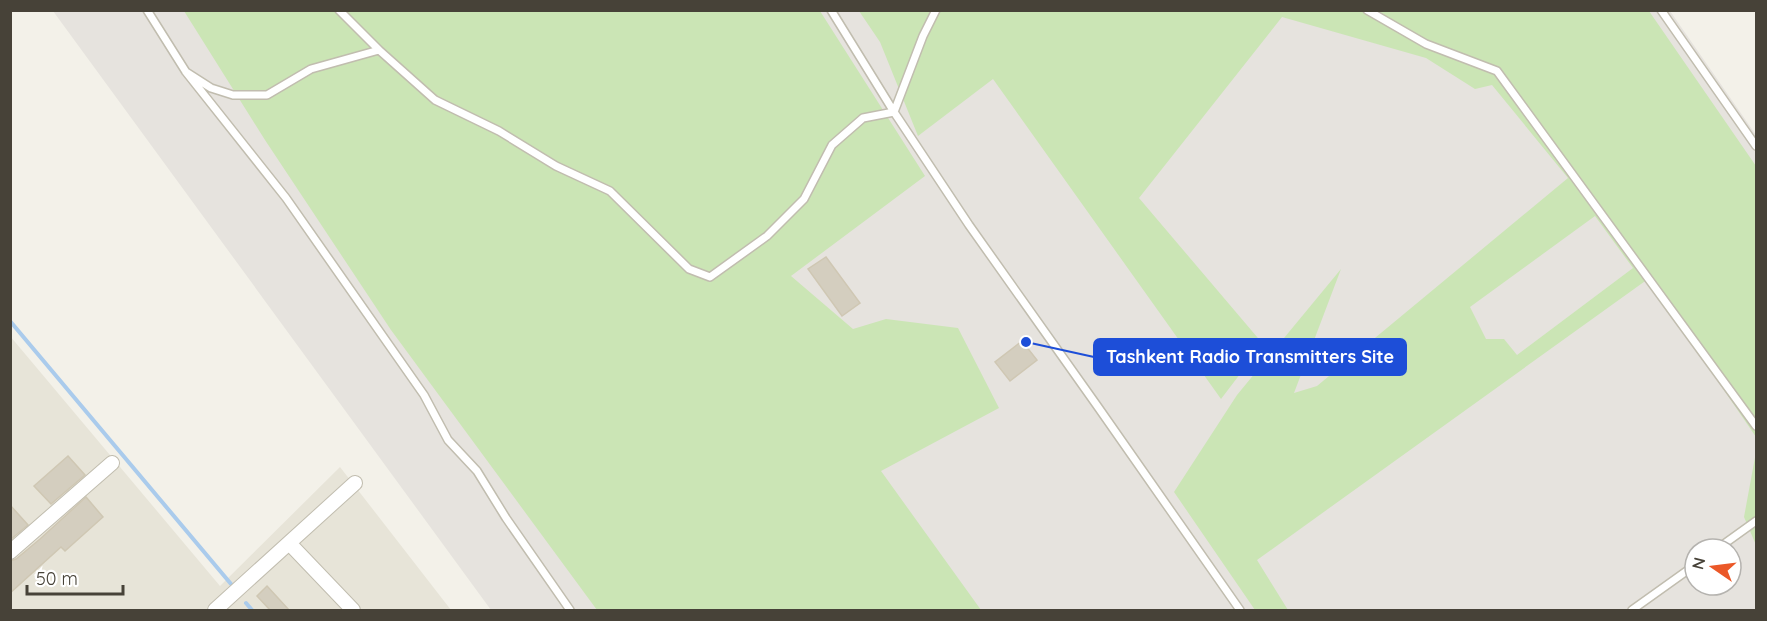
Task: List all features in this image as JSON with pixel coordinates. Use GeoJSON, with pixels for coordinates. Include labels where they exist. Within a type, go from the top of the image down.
{"type":"FeatureCollection","features":[{"type":"Feature","properties":{"kind":"street"},"geometry":{"type":"LineString","coordinates":[[10,552],[112,463]]}},
{"type":"Feature","properties":{"kind":"street"},"geometry":{"type":"LineString","coordinates":[[215,610],[355,483]]}},
{"type":"Feature","properties":{"kind":"street"},"geometry":{"type":"LineString","coordinates":[[289,543],[353,610]]}},
{"type":"Feature","properties":{"kind":"lane"},"geometry":{"type":"LineString","coordinates":[[147,10],[186,72],[286,198],[424,395],[448,440],[477,471],[506,518],[570,610]]}},
{"type":"Feature","properties":{"kind":"lane"},"geometry":{"type":"LineString","coordinates":[[339,10],[379,50],[435,100],[499,131],[556,166],[610,191],[690,269],[710,277],[766,236],[804,199],[832,145],[863,118],[894,112]]}},
{"type":"Feature","properties":{"kind":"lane"},"geometry":{"type":"LineString","coordinates":[[831,10],[894,112],[969,225],[1240,610]]}},
{"type":"Feature","properties":{"kind":"lane"},"geometry":{"type":"LineString","coordinates":[[894,112],[922,36],[936,10]]}},
{"type":"Feature","properties":{"kind":"lane"},"geometry":{"type":"LineString","coordinates":[[1367,10],[1426,44],[1497,71],[1756,426]]}},
{"type":"Feature","properties":{"kind":"lane"},"geometry":{"type":"LineString","coordinates":[[1661,10],[1756,146]]}},
{"type":"Feature","properties":{"kind":"lane"},"geometry":{"type":"LineString","coordinates":[[186,72],[211,88],[233,95],[267,95],[311,69],[379,50]]}},
{"type":"Feature","properties":{"kind":"lane"},"geometry":{"type":"LineString","coordinates":[[1734,537],[1756,521]]}},
{"type":"Feature","properties":{"kind":"lane"},"geometry":{"type":"LineString","coordinates":[[1632,610],[1683,574]]}},
{"type":"Feature","properties":{"kind":"shaded area"},"geometry":{"type":"Polygon","coordinates":[[[53,11],[1670,11],[1756,135],[1756,610],[491,610],[53,11]]]}},
{"type":"Feature","properties":{"kind":"shaded area"},"geometry":{"type":"Polygon","coordinates":[[[10,336],[220,586],[340,467],[451,610],[11,610],[10,336]]]}},
{"type":"Feature","properties":{"kind":"green space"},"geometry":{"type":"Polygon","coordinates":[[[184,11],[820,11],[925,176],[791,276],[853,329],[886,319],[958,328],[999,408],[881,471],[981,610],[597,610],[391,330],[265,140],[184,11]]]}},
{"type":"Feature","properties":{"kind":"green space"},"geometry":{"type":"Polygon","coordinates":[[[859,11],[1649,11],[1756,166],[1756,437],[1648,279],[1257,560],[1288,610],[1255,610],[1174,492],[1237,395],[1341,269],[1294,393],[1317,386],[1568,178],[1492,85],[1475,89],[1426,58],[1282,17],[1139,198],[1263,344],[1221,399],[993,79],[918,136],[880,42],[859,11]],[[1595,216],[1470,307],[1486,339],[1504,339],[1517,355],[1633,268],[1595,216]]]}},
{"type":"Feature","properties":{"kind":"green space"},"geometry":{"type":"Polygon","coordinates":[[[1756,452],[1756,545],[1744,517],[1756,452]]]}},
{"type":"Feature","properties":{"kind":"building"},"geometry":{"type":"Polygon","coordinates":[[[826,257],[860,303],[842,316],[808,269],[826,257]]]}},
{"type":"Feature","properties":{"kind":"building"},"geometry":{"type":"Polygon","coordinates":[[[1022,341],[1037,360],[1010,381],[995,362],[1022,341]]]}},
{"type":"Feature","properties":{"kind":"building"},"geometry":{"type":"Polygon","coordinates":[[[68,456],[85,475],[51,504],[34,486],[68,456]]]}},
{"type":"Feature","properties":{"kind":"building"},"geometry":{"type":"Polygon","coordinates":[[[86,497],[103,517],[65,551],[61,547],[10,593],[10,561],[16,559],[40,539],[86,497]]]}},
{"type":"Feature","properties":{"kind":"building"},"geometry":{"type":"Polygon","coordinates":[[[10,505],[28,525],[10,540],[10,505]]]}},
{"type":"Feature","properties":{"kind":"building"},"geometry":{"type":"Polygon","coordinates":[[[267,586],[289,610],[270,610],[257,596],[267,586]]]}},
{"type":"Feature","properties":{"kind":"waterway"},"geometry":{"type":"LineString","coordinates":[[10,321],[231,584]]}},
{"type":"Feature","properties":{"kind":"waterway"},"geometry":{"type":"LineString","coordinates":[[246,603],[252,610]]}},
{"type":"Feature","properties":{"kind":"place","name":"Tashkent Radio Transmitters Site"},"geometry":{"type":"Point","coordinates":[1026,342]}}]}
